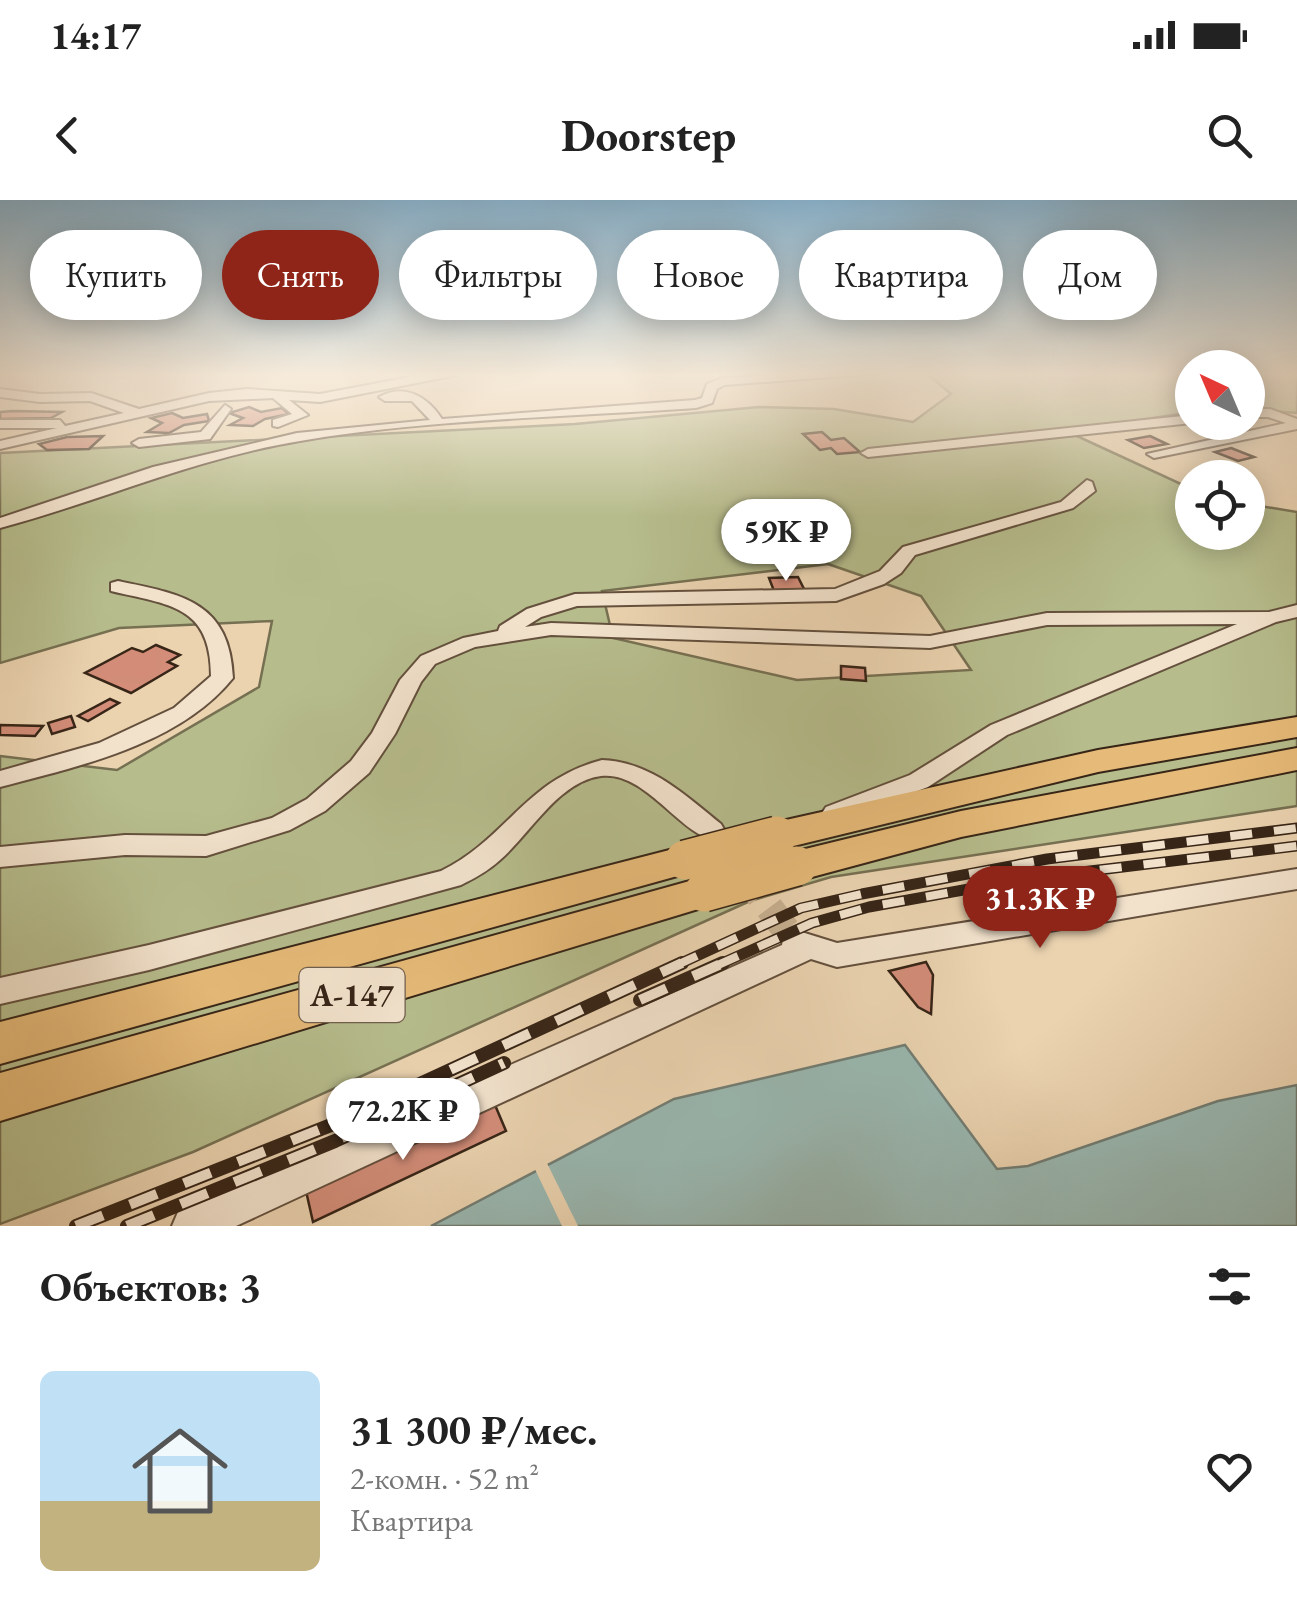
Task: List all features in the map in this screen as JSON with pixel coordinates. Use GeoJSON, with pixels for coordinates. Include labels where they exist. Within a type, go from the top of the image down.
{"type":"FeatureCollection","features":[{"type":"Feature","properties":{"kind":"highway","name":"А-147"},"geometry":{"type":"LineString","coordinates":[[787,851],[1080,765],[1297,727]]}},
{"type":"Feature","properties":{"kind":"highway","name":"А-147"},"geometry":{"type":"LineString","coordinates":[[0,1044],[700,861],[961,824],[1297,759]]}},
{"type":"Feature","properties":{"kind":"highway","name":"А-147"},"geometry":{"type":"LineString","coordinates":[[0,1098],[700,861]]}},
{"type":"Feature","properties":{"kind":"street"},"geometry":{"type":"LineString","coordinates":[[0,444],[109,421]]}},
{"type":"Feature","properties":{"kind":"street"},"geometry":{"type":"LineString","coordinates":[[139,442],[205,436],[216,421]]}},
{"type":"Feature","properties":{"kind":"street"},"geometry":{"type":"LineString","coordinates":[[0,524],[158,470],[245,448],[355,429],[454,421]]}},
{"type":"Feature","properties":{"kind":"street"},"geometry":{"type":"LineString","coordinates":[[868,453],[1174,421]]}},
{"type":"Feature","properties":{"kind":"street"},"geometry":{"type":"LineString","coordinates":[[0,424],[98,424]]}},
{"type":"Feature","properties":{"kind":"street"},"geometry":{"type":"LineString","coordinates":[[1154,454],[1297,424]]}},
{"type":"Feature","properties":{"kind":"street"},"geometry":{"type":"LineString","coordinates":[[500,635],[534,613],[574,600],[836,595],[900,568],[909,551],[1067,505],[1087,492],[1087,485]]}},
{"type":"Feature","properties":{"kind":"street"},"geometry":{"type":"LineString","coordinates":[[0,780],[107,748],[182,713],[222,678],[224,652],[206,617],[176,598],[118,586]]}},
{"type":"Feature","properties":{"kind":"street"},"geometry":{"type":"LineString","coordinates":[[787,851],[919,780],[999,730],[1269,618],[1297,611]]}},
{"type":"Feature","properties":{"kind":"street"},"geometry":{"type":"LineString","coordinates":[[0,858],[125,845],[206,846],[281,824],[341,788],[360,767],[383,734],[410,680],[428,660],[470,642],[500,635],[550,629],[930,642],[1047,619],[1269,618]]}},
{"type":"Feature","properties":{"kind":"street"},"geometry":{"type":"LineString","coordinates":[[0,991],[90,974],[453,878],[506,843],[557,787],[577,775],[603,768],[622,770],[645,781],[700,861]]}},
{"type":"Feature","properties":{"kind":"street"},"geometry":{"type":"LineString","coordinates":[[192,1226],[801,945],[837,955],[1297,879]]}},
{"type":"Feature","properties":{"kind":"green space"},"geometry":{"type":"Polygon","coordinates":[[[609,421],[1133,421],[1066,431],[1175,481],[1175,550],[1265,550],[1265,507],[1297,512],[1297,806],[831,877],[750,901],[193,1152],[0,1224],[0,756],[117,770],[259,687],[272,621],[119,628],[0,663],[0,453],[609,421]],[[828,564],[602,591],[613,638],[797,680],[971,670],[921,596],[828,564]]]}},
{"type":"Feature","properties":{"kind":"water"},"geometry":{"type":"Polygon","coordinates":[[[905,1045],[997,1169],[1028,1166],[1218,1101],[1297,1085],[1297,1226],[431,1226],[674,1099],[905,1045]]]}},
{"type":"Feature","properties":{"kind":"pier"},"geometry":{"type":"Polygon","coordinates":[[[545,1159],[578,1226],[562,1226],[533,1165],[545,1159]]]}},
{"type":"Feature","properties":{"kind":"building"},"geometry":{"type":"Polygon","coordinates":[[[157,421],[209,421],[184,425],[169,433],[147,432],[162,423],[157,421]]]}},
{"type":"Feature","properties":{"kind":"building"},"geometry":{"type":"Polygon","coordinates":[[[238,421],[262,421],[253,426],[230,425],[238,421]]]}},
{"type":"Feature","properties":{"kind":"building"},"geometry":{"type":"Polygon","coordinates":[[[822,432],[831,440],[844,438],[860,452],[837,454],[831,448],[820,450],[803,434],[822,432]]]}},
{"type":"Feature","properties":{"kind":"building"},"geometry":{"type":"Polygon","coordinates":[[[103,436],[89,449],[47,450],[39,444],[67,437],[103,436]]]}},
{"type":"Feature","properties":{"kind":"building"},"geometry":{"type":"Polygon","coordinates":[[[1150,436],[1167,444],[1144,448],[1128,440],[1150,436]]]}},
{"type":"Feature","properties":{"kind":"building"},"geometry":{"type":"Polygon","coordinates":[[[1231,448],[1254,457],[1235,460],[1215,452],[1231,448]]]}},
{"type":"Feature","properties":{"kind":"building"},"geometry":{"type":"Polygon","coordinates":[[[798,577],[804,589],[774,591],[769,578],[798,577]]]}},
{"type":"Feature","properties":{"kind":"building"},"geometry":{"type":"Polygon","coordinates":[[[156,645],[180,655],[168,662],[177,666],[131,693],[85,673],[132,648],[143,652],[156,645]]]}},
{"type":"Feature","properties":{"kind":"building"},"geometry":{"type":"Polygon","coordinates":[[[841,666],[865,668],[866,681],[841,679],[841,666]]]}},
{"type":"Feature","properties":{"kind":"building"},"geometry":{"type":"Polygon","coordinates":[[[110,699],[119,703],[88,721],[78,716],[110,699]]]}},
{"type":"Feature","properties":{"kind":"building"},"geometry":{"type":"Polygon","coordinates":[[[71,716],[75,727],[52,734],[48,723],[71,716]]]}},
{"type":"Feature","properties":{"kind":"building"},"geometry":{"type":"Polygon","coordinates":[[[0,725],[43,726],[35,736],[0,735],[0,725]]]}},
{"type":"Feature","properties":{"kind":"building"},"geometry":{"type":"Polygon","coordinates":[[[926,962],[933,975],[931,1014],[918,1007],[889,971],[926,962]]]}},
{"type":"Feature","properties":{"kind":"building"},"geometry":{"type":"Polygon","coordinates":[[[495,1105],[506,1131],[313,1222],[306,1191],[495,1105]]]}},
{"type":"Feature","properties":{"kind":"tunnel"},"geometry":{"type":"LineString","coordinates":[[744,874],[795,942]]}},
{"type":"Feature","properties":{"kind":"railway"},"geometry":{"type":"LineString","coordinates":[[677,965],[801,908],[862,894],[1047,859],[1297,828]]}},
{"type":"Feature","properties":{"kind":"railway"},"geometry":{"type":"LineString","coordinates":[[718,965],[812,923],[869,907],[1024,879],[1297,846]]}},
{"type":"Feature","properties":{"kind":"railway"},"geometry":{"type":"LineString","coordinates":[[76,1226],[331,1125],[682,963]]}},
{"type":"Feature","properties":{"kind":"railway"},"geometry":{"type":"LineString","coordinates":[[640,1000],[723,963]]}},
{"type":"Feature","properties":{"kind":"railway"},"geometry":{"type":"LineString","coordinates":[[127,1226],[335,1141],[504,1063]]}}]}
